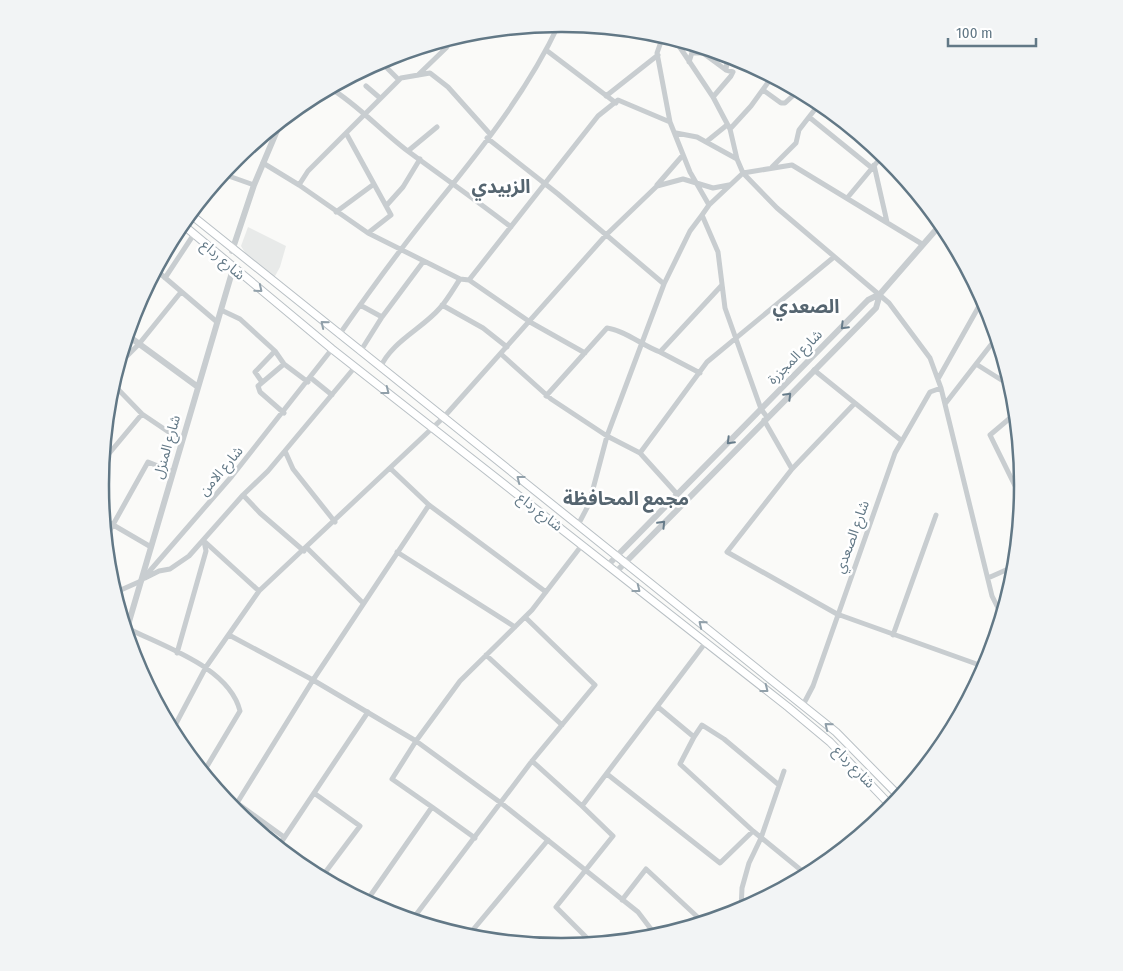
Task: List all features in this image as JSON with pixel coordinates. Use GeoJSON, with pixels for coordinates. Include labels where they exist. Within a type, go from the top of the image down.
{"type":"FeatureCollection","features":[{"type":"Feature","properties":{"kind":"main road","name":"شارع رداع"},"geometry":{"type":"LineString","coordinates":[[196,219],[232,251],[618,556],[836,732],[895,792]]}},
{"type":"Feature","properties":{"kind":"main road","name":"شارع رداع"},"geometry":{"type":"LineString","coordinates":[[188,229],[332,349],[706,642],[830,742],[886,801]]}},
{"type":"Feature","properties":{"kind":"street"},"geometry":{"type":"LineString","coordinates":[[339,336],[401,249],[489,136],[546,50],[555,32]]}},
{"type":"Feature","properties":{"kind":"street"},"geometry":{"type":"LineString","coordinates":[[661,44],[658,55],[670,122],[695,181],[709,205]]}},
{"type":"Feature","properties":{"kind":"street"},"geometry":{"type":"LineString","coordinates":[[418,75],[446,47]]}},
{"type":"Feature","properties":{"kind":"street"},"geometry":{"type":"LineString","coordinates":[[681,49],[713,97],[728,127],[737,160],[743,172],[777,208],[880,294],[897,312],[930,358],[941,388],[992,596],[998,607]]}},
{"type":"Feature","properties":{"kind":"street"},"geometry":{"type":"LineString","coordinates":[[546,50],[616,103]]}},
{"type":"Feature","properties":{"kind":"street"},"geometry":{"type":"LineString","coordinates":[[689,62],[692,52]]}},
{"type":"Feature","properties":{"kind":"street"},"geometry":{"type":"LineString","coordinates":[[606,96],[658,55]]}},
{"type":"Feature","properties":{"kind":"street"},"geometry":{"type":"LineString","coordinates":[[710,58],[726,70],[733,72],[713,97]]}},
{"type":"Feature","properties":{"kind":"street"},"geometry":{"type":"LineString","coordinates":[[726,70],[727,64]]}},
{"type":"Feature","properties":{"kind":"street"},"geometry":{"type":"LineString","coordinates":[[386,68],[399,80]]}},
{"type":"Feature","properties":{"kind":"street"},"geometry":{"type":"LineString","coordinates":[[299,185],[308,171],[399,80],[430,73],[448,87],[489,136],[664,284]]}},
{"type":"Feature","properties":{"kind":"street"},"geometry":{"type":"LineString","coordinates":[[706,142],[728,127],[764,90],[769,83]]}},
{"type":"Feature","properties":{"kind":"street"},"geometry":{"type":"LineString","coordinates":[[366,86],[380,98]]}},
{"type":"Feature","properties":{"kind":"street"},"geometry":{"type":"LineString","coordinates":[[764,90],[781,103],[785,103],[793,96]]}},
{"type":"Feature","properties":{"kind":"street"},"geometry":{"type":"LineString","coordinates":[[336,92],[365,113],[408,151],[454,183],[511,227]]}},
{"type":"Feature","properties":{"kind":"street"},"geometry":{"type":"LineString","coordinates":[[469,280],[598,116],[618,100],[670,122]]}},
{"type":"Feature","properties":{"kind":"street"},"geometry":{"type":"LineString","coordinates":[[771,167],[796,142],[799,130],[814,110]]}},
{"type":"Feature","properties":{"kind":"street"},"geometry":{"type":"LineString","coordinates":[[809,117],[873,167],[887,222]]}},
{"type":"Feature","properties":{"kind":"street"},"geometry":{"type":"LineString","coordinates":[[408,151],[437,127]]}},
{"type":"Feature","properties":{"kind":"street"},"geometry":{"type":"LineString","coordinates":[[346,133],[391,215],[368,233]]}},
{"type":"Feature","properties":{"kind":"street"},"geometry":{"type":"LineString","coordinates":[[676,133],[697,137],[737,160]]}},
{"type":"Feature","properties":{"kind":"street"},"geometry":{"type":"LineString","coordinates":[[232,251],[254,186],[275,135]]}},
{"type":"Feature","properties":{"kind":"street"},"geometry":{"type":"LineString","coordinates":[[176,723],[206,667],[259,591],[335,522],[443,418],[606,235],[657,186],[683,155]]}},
{"type":"Feature","properties":{"kind":"street"},"geometry":{"type":"LineString","coordinates":[[386,206],[403,187],[420,159]]}},
{"type":"Feature","properties":{"kind":"street"},"geometry":{"type":"LineString","coordinates":[[848,197],[878,161]]}},
{"type":"Feature","properties":{"kind":"street"},"geometry":{"type":"LineString","coordinates":[[263,163],[299,185],[368,233],[423,262],[460,279],[469,280],[530,322],[585,353]]}},
{"type":"Feature","properties":{"kind":"street"},"geometry":{"type":"LineString","coordinates":[[578,525],[589,504],[607,436],[664,284],[690,231],[709,205],[743,172],[792,165],[848,197],[922,244]]}},
{"type":"Feature","properties":{"kind":"street"},"geometry":{"type":"LineString","coordinates":[[230,177],[254,186]]}},
{"type":"Feature","properties":{"kind":"street"},"geometry":{"type":"LineString","coordinates":[[657,186],[683,179],[695,181],[713,188],[730,185]]}},
{"type":"Feature","properties":{"kind":"street"},"geometry":{"type":"LineString","coordinates":[[336,212],[374,184]]}},
{"type":"Feature","properties":{"kind":"street"},"geometry":{"type":"LineString","coordinates":[[702,215],[718,252],[725,308],[761,409],[792,469]]}},
{"type":"Feature","properties":{"kind":"street"},"geometry":{"type":"LineString","coordinates":[[880,294],[935,230]]}},
{"type":"Feature","properties":{"kind":"street"},"geometry":{"type":"LineString","coordinates":[[165,278],[194,234]]}},
{"type":"Feature","properties":{"kind":"street"},"geometry":{"type":"LineString","coordinates":[[640,453],[707,362],[834,257]]}},
{"type":"Feature","properties":{"kind":"street"},"geometry":{"type":"LineString","coordinates":[[360,352],[382,317],[423,262]]}},
{"type":"Feature","properties":{"kind":"street","name":"شارع المنزل"},"geometry":{"type":"LineString","coordinates":[[129,619],[233,268]]}},
{"type":"Feature","properties":{"kind":"street"},"geometry":{"type":"LineString","coordinates":[[161,274],[217,322]]}},
{"type":"Feature","properties":{"kind":"street"},"geometry":{"type":"LineString","coordinates":[[380,368],[384,359],[398,344],[442,305],[460,279]]}},
{"type":"Feature","properties":{"kind":"street"},"geometry":{"type":"LineString","coordinates":[[660,352],[722,285]]}},
{"type":"Feature","properties":{"kind":"street"},"geometry":{"type":"LineString","coordinates":[[128,355],[181,292]]}},
{"type":"Feature","properties":{"kind":"street","name":"شارع المجزرة"},"geometry":{"type":"LineString","coordinates":[[616,572],[878,306],[880,294]]}},
{"type":"Feature","properties":{"kind":"street","name":"شارع المجزرة"},"geometry":{"type":"LineString","coordinates":[[608,566],[870,299],[880,294]]}},
{"type":"Feature","properties":{"kind":"street"},"geometry":{"type":"LineString","coordinates":[[360,305],[382,317]]}},
{"type":"Feature","properties":{"kind":"street"},"geometry":{"type":"LineString","coordinates":[[442,305],[478,325],[507,347]]}},
{"type":"Feature","properties":{"kind":"street"},"geometry":{"type":"LineString","coordinates":[[938,379],[978,308]]}},
{"type":"Feature","properties":{"kind":"street"},"geometry":{"type":"LineString","coordinates":[[221,310],[240,319],[275,351],[284,364],[332,395]]}},
{"type":"Feature","properties":{"kind":"street"},"geometry":{"type":"LineString","coordinates":[[546,396],[607,328],[615,329],[642,345],[660,352],[700,373]]}},
{"type":"Feature","properties":{"kind":"street"},"geometry":{"type":"LineString","coordinates":[[133,340],[198,387]]}},
{"type":"Feature","properties":{"kind":"street"},"geometry":{"type":"LineString","coordinates":[[945,404],[991,344]]}},
{"type":"Feature","properties":{"kind":"street","name":"شارع الامن"},"geometry":{"type":"LineString","coordinates":[[121,590],[141,580],[232,476],[310,380],[332,349]]}},
{"type":"Feature","properties":{"kind":"street"},"geometry":{"type":"LineString","coordinates":[[262,382],[254,372],[275,351]]}},
{"type":"Feature","properties":{"kind":"street"},"geometry":{"type":"LineString","coordinates":[[501,354],[546,396],[607,436],[640,453],[678,494]]}},
{"type":"Feature","properties":{"kind":"street"},"geometry":{"type":"LineString","coordinates":[[284,364],[258,386],[260,392],[284,413]]}},
{"type":"Feature","properties":{"kind":"street"},"geometry":{"type":"LineString","coordinates":[[976,364],[1002,380]]}},
{"type":"Feature","properties":{"kind":"street"},"geometry":{"type":"LineString","coordinates":[[141,580],[159,571],[170,569],[189,556],[243,494],[285,451],[355,367]]}},
{"type":"Feature","properties":{"kind":"street"},"geometry":{"type":"LineString","coordinates":[[814,370],[902,441]]}},
{"type":"Feature","properties":{"kind":"street","name":"شارع الصعدي"},"geometry":{"type":"LineString","coordinates":[[803,706],[813,686],[895,453],[930,392],[941,388]]}},
{"type":"Feature","properties":{"kind":"street"},"geometry":{"type":"LineString","coordinates":[[119,390],[142,414],[182,441]]}},
{"type":"Feature","properties":{"kind":"street"},"geometry":{"type":"LineString","coordinates":[[855,403],[792,469],[727,552],[837,614],[978,664]]}},
{"type":"Feature","properties":{"kind":"street"},"geometry":{"type":"LineString","coordinates":[[109,453],[142,414]]}},
{"type":"Feature","properties":{"kind":"street"},"geometry":{"type":"LineString","coordinates":[[1010,418],[990,435],[1014,484]]}},
{"type":"Feature","properties":{"kind":"street"},"geometry":{"type":"LineString","coordinates":[[285,451],[293,469],[335,522]]}},
{"type":"Feature","properties":{"kind":"street"},"geometry":{"type":"LineString","coordinates":[[111,530],[148,462],[173,472]]}},
{"type":"Feature","properties":{"kind":"street"},"geometry":{"type":"LineString","coordinates":[[391,469],[429,505],[546,592]]}},
{"type":"Feature","properties":{"kind":"street"},"geometry":{"type":"LineString","coordinates":[[243,494],[260,513],[305,550],[363,603]]}},
{"type":"Feature","properties":{"kind":"street"},"geometry":{"type":"LineString","coordinates":[[238,802],[313,680],[429,505]]}},
{"type":"Feature","properties":{"kind":"street"},"geometry":{"type":"LineString","coordinates":[[894,634],[936,515]]}},
{"type":"Feature","properties":{"kind":"street"},"geometry":{"type":"LineString","coordinates":[[110,524],[151,547]]}},
{"type":"Feature","properties":{"kind":"street"},"geometry":{"type":"LineString","coordinates":[[204,541],[259,591]]}},
{"type":"Feature","properties":{"kind":"street"},"geometry":{"type":"LineString","coordinates":[[176,652],[206,552],[204,541]]}},
{"type":"Feature","properties":{"kind":"street"},"geometry":{"type":"LineString","coordinates":[[475,838],[392,779],[416,741],[460,681],[526,616],[582,545]]}},
{"type":"Feature","properties":{"kind":"street"},"geometry":{"type":"LineString","coordinates":[[397,552],[515,627]]}},
{"type":"Feature","properties":{"kind":"street"},"geometry":{"type":"LineString","coordinates":[[988,578],[1007,570]]}},
{"type":"Feature","properties":{"kind":"street"},"geometry":{"type":"LineString","coordinates":[[416,914],[532,761],[595,685],[526,616]]}},
{"type":"Feature","properties":{"kind":"street"},"geometry":{"type":"LineString","coordinates":[[134,633],[206,667],[237,698],[240,711],[207,767]]}},
{"type":"Feature","properties":{"kind":"street"},"geometry":{"type":"LineString","coordinates":[[228,635],[313,680],[416,741],[501,803],[638,912],[651,930]]}},
{"type":"Feature","properties":{"kind":"street"},"geometry":{"type":"LineString","coordinates":[[582,806],[706,642]]}},
{"type":"Feature","properties":{"kind":"street"},"geometry":{"type":"LineString","coordinates":[[486,656],[562,725]]}},
{"type":"Feature","properties":{"kind":"street"},"geometry":{"type":"LineString","coordinates":[[658,706],[694,737]]}},
{"type":"Feature","properties":{"kind":"street"},"geometry":{"type":"LineString","coordinates":[[281,841],[368,712]]}},
{"type":"Feature","properties":{"kind":"street"},"geometry":{"type":"LineString","coordinates":[[779,786],[724,739],[702,725],[680,764],[753,831],[801,870]]}},
{"type":"Feature","properties":{"kind":"street"},"geometry":{"type":"LineString","coordinates":[[532,761],[613,836],[587,872],[556,908],[587,938]]}},
{"type":"Feature","properties":{"kind":"street"},"geometry":{"type":"LineString","coordinates":[[741,901],[742,888],[749,863],[761,838],[784,771]]}},
{"type":"Feature","properties":{"kind":"street"},"geometry":{"type":"LineString","coordinates":[[606,774],[720,863],[753,831]]}},
{"type":"Feature","properties":{"kind":"street"},"geometry":{"type":"LineString","coordinates":[[314,793],[360,826],[326,872]]}},
{"type":"Feature","properties":{"kind":"street"},"geometry":{"type":"LineString","coordinates":[[241,806],[284,837]]}},
{"type":"Feature","properties":{"kind":"street"},"geometry":{"type":"LineString","coordinates":[[370,896],[432,807]]}},
{"type":"Feature","properties":{"kind":"street"},"geometry":{"type":"LineString","coordinates":[[473,930],[548,840]]}},
{"type":"Feature","properties":{"kind":"street"},"geometry":{"type":"LineString","coordinates":[[622,900],[646,869],[698,917]]}},
{"type":"Feature","properties":{"kind":"shaded area"},"geometry":{"type":"Polygon","coordinates":[[[248,227],[286,246],[280,267],[274,278],[247,256],[241,246],[248,227]]]}},
{"type":"Feature","properties":{"kind":"district","name":"الزبيدي"},"geometry":{"type":"Point","coordinates":[501,186]}},
{"type":"Feature","properties":{"kind":"district","name":"الصعدي"},"geometry":{"type":"Point","coordinates":[806,306]}},
{"type":"Feature","properties":{"kind":"district","name":"مجمع المحافظة"},"geometry":{"type":"Point","coordinates":[626,498]}}]}
